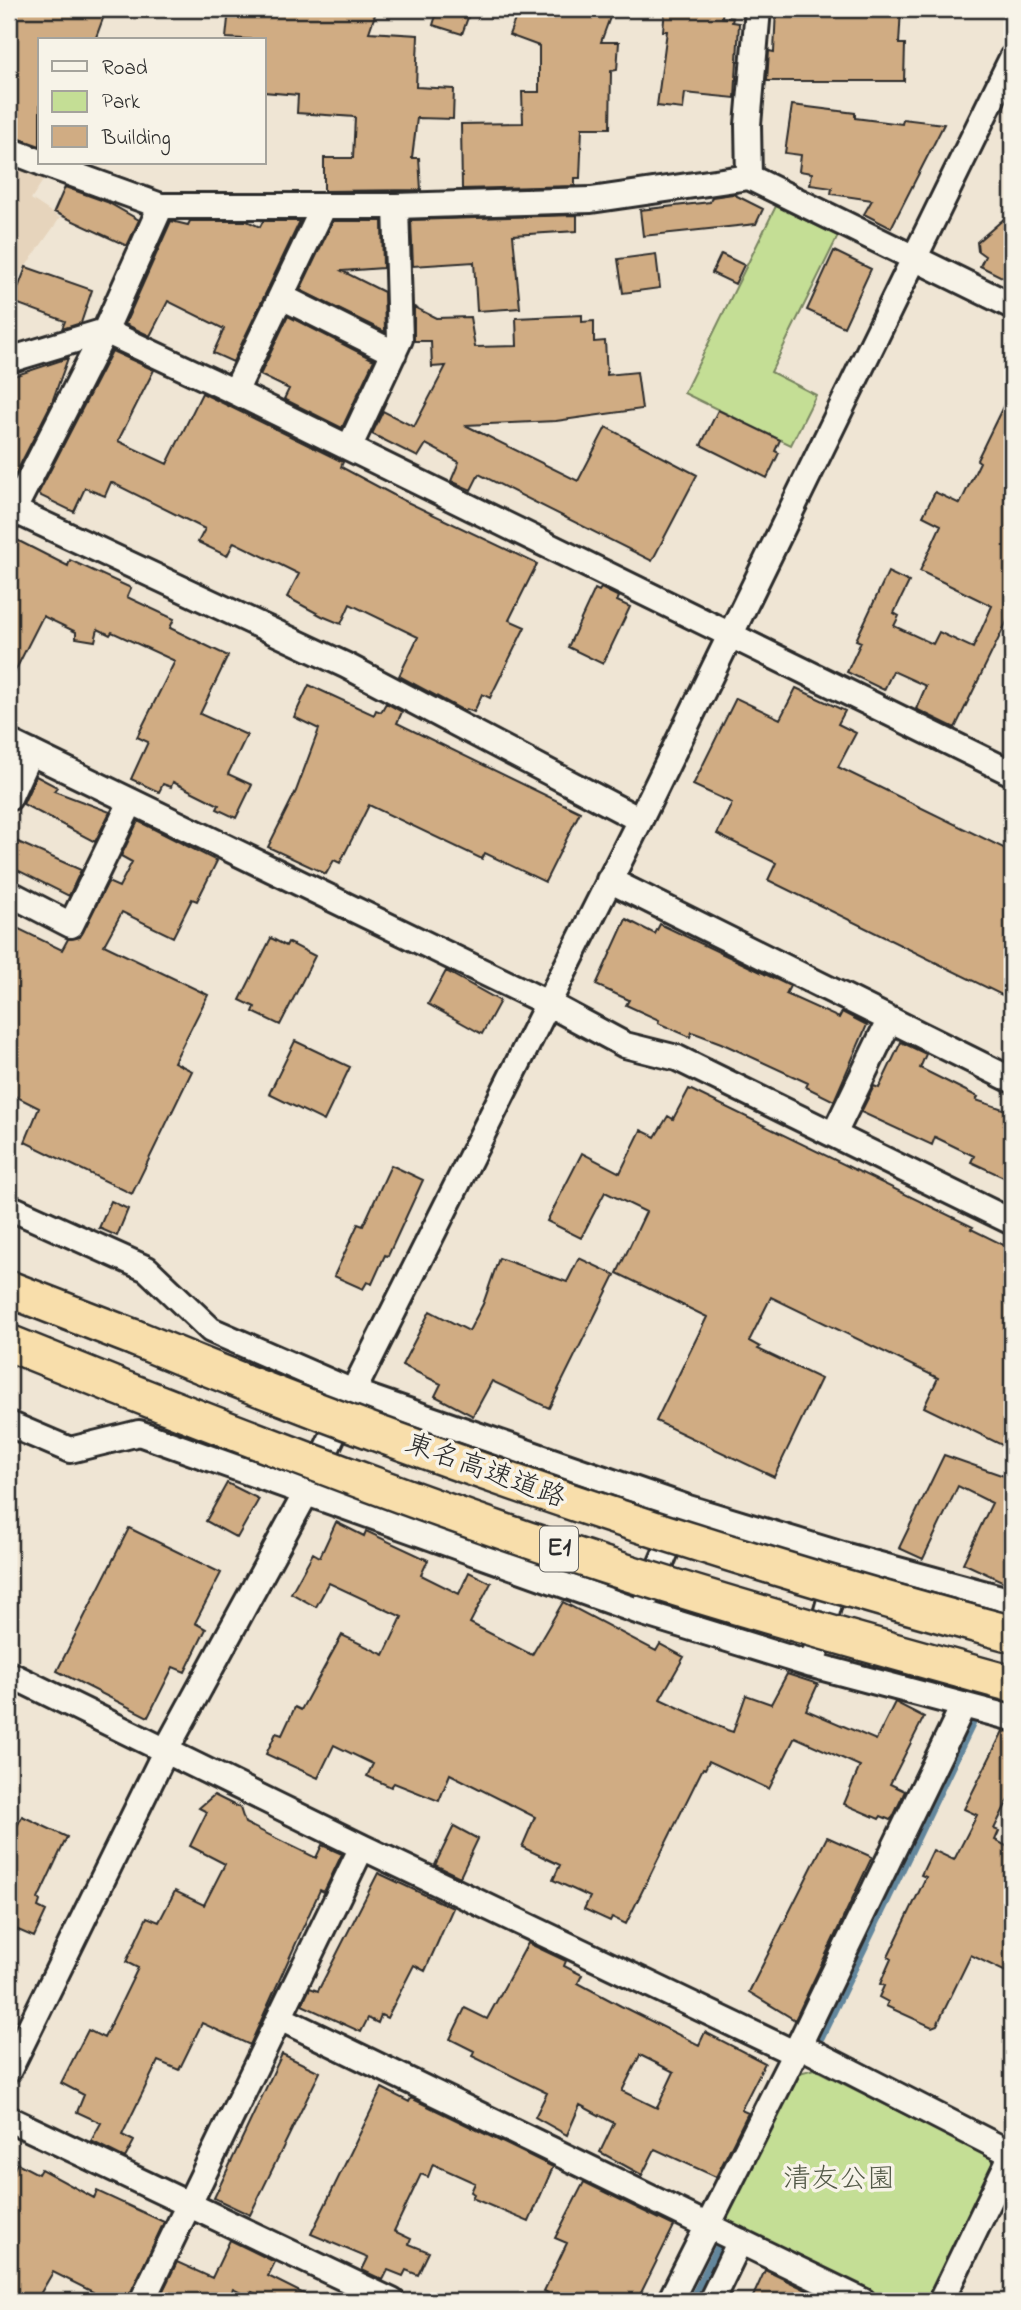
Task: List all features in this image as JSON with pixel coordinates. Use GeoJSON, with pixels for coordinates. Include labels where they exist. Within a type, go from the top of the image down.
{"type":"FeatureCollection","features":[{"type":"Feature","properties":{"kind":"highway","name":"東名高速道路"},"geometry":{"type":"LineString","coordinates":[[9,1289],[447,1461],[646,1529],[848,1591],[1012,1634]]}},
{"type":"Feature","properties":{"kind":"highway","name":"東名高速道路"},"geometry":{"type":"LineString","coordinates":[[9,1343],[429,1504],[630,1573],[837,1636],[1012,1684]]}},
{"type":"Feature","properties":{"kind":"street"},"geometry":{"type":"LineString","coordinates":[[750,177],[748,125],[758,9]]}},
{"type":"Feature","properties":{"kind":"street"},"geometry":{"type":"LineString","coordinates":[[9,2070],[166,1750],[305,1495],[353,1392],[640,820],[1012,58]]}},
{"type":"Feature","properties":{"kind":"street"},"geometry":{"type":"LineString","coordinates":[[9,150],[38,161]]}},
{"type":"Feature","properties":{"kind":"street"},"geometry":{"type":"LineString","coordinates":[[46,164],[161,206],[396,206],[591,200],[750,177],[1012,306]]}},
{"type":"Feature","properties":{"kind":"street"},"geometry":{"type":"LineString","coordinates":[[235,392],[324,205]]}},
{"type":"Feature","properties":{"kind":"street"},"geometry":{"type":"LineString","coordinates":[[161,206],[104,331],[10,513],[347,666],[640,820]]}},
{"type":"Feature","properties":{"kind":"street"},"geometry":{"type":"LineString","coordinates":[[349,448],[400,339],[396,206]]}},
{"type":"Feature","properties":{"kind":"street"},"geometry":{"type":"LineString","coordinates":[[282,297],[394,353]]}},
{"type":"Feature","properties":{"kind":"street"},"geometry":{"type":"LineString","coordinates":[[9,360],[104,331],[235,392],[1012,773]]}},
{"type":"Feature","properties":{"kind":"street"},"geometry":{"type":"LineString","coordinates":[[9,797],[20,747],[547,1003],[625,1045],[677,1059],[1012,1222]]}},
{"type":"Feature","properties":{"kind":"street"},"geometry":{"type":"LineString","coordinates":[[9,893],[71,925],[131,802]]}},
{"type":"Feature","properties":{"kind":"street"},"geometry":{"type":"LineString","coordinates":[[609,880],[1012,1080]]}},
{"type":"Feature","properties":{"kind":"street"},"geometry":{"type":"LineString","coordinates":[[834,1134],[889,1021]]}},
{"type":"Feature","properties":{"kind":"street"},"geometry":{"type":"LineString","coordinates":[[9,1207],[147,1269],[211,1330],[353,1392],[685,1507],[842,1555],[1012,1601]]}},
{"type":"Feature","properties":{"kind":"street"},"geometry":{"type":"LineString","coordinates":[[9,1424],[69,1450],[139,1433],[305,1495],[640,1612],[812,1665],[1012,1718]]}},
{"type":"Feature","properties":{"kind":"street"},"geometry":{"type":"LineString","coordinates":[[640,1612],[685,1507]]}},
{"type":"Feature","properties":{"kind":"street"},"geometry":{"type":"LineString","coordinates":[[812,1665],[842,1555]]}},
{"type":"Feature","properties":{"kind":"street"},"geometry":{"type":"LineString","coordinates":[[9,1674],[362,1847],[797,2049],[1012,2154],[941,2301]]}},
{"type":"Feature","properties":{"kind":"street"},"geometry":{"type":"LineString","coordinates":[[670,2301],[797,2049],[963,1706]]}},
{"type":"Feature","properties":{"kind":"street"},"geometry":{"type":"LineString","coordinates":[[142,2301],[362,1847]]}},
{"type":"Feature","properties":{"kind":"street"},"geometry":{"type":"LineString","coordinates":[[280,2018],[863,2301]]}},
{"type":"Feature","properties":{"kind":"street"},"geometry":{"type":"LineString","coordinates":[[9,2119],[392,2301]]}},
{"type":"Feature","properties":{"kind":"street"},"geometry":{"type":"LineString","coordinates":[[711,2301],[740,2241]]}},
{"type":"Feature","properties":{"kind":"shaded area"},"geometry":{"type":"Polygon","coordinates":[[[9,162],[46,176],[31,199],[60,218],[9,290],[9,162]]]}},
{"type":"Feature","properties":{"kind":"green space"},"geometry":{"type":"Polygon","coordinates":[[[776,206],[838,236],[771,372],[816,395],[791,445],[684,393],[776,206]]]}},
{"type":"Feature","properties":{"kind":"green space","name":"清友公園"},"geometry":{"type":"Polygon","coordinates":[[[814,2069],[992,2158],[997,2169],[932,2301],[887,2301],[722,2221],[792,2075],[814,2069]]]}},
{"type":"Feature","properties":{"kind":"building"},"geometry":{"type":"Polygon","coordinates":[[[9,9],[94,9],[105,13],[96,38],[38,38],[38,145],[9,135],[9,9]]]}},
{"type":"Feature","properties":{"kind":"building"},"geometry":{"type":"Polygon","coordinates":[[[229,9],[377,9],[369,32],[418,35],[416,87],[454,89],[453,119],[417,118],[412,158],[419,158],[421,190],[324,191],[324,158],[353,158],[355,117],[297,113],[298,95],[266,92],[266,38],[226,38],[229,9]]]}},
{"type":"Feature","properties":{"kind":"building"},"geometry":{"type":"Polygon","coordinates":[[[438,9],[471,9],[462,34],[433,25],[438,9]]]}},
{"type":"Feature","properties":{"kind":"building"},"geometry":{"type":"Polygon","coordinates":[[[519,9],[613,9],[601,42],[619,42],[617,70],[611,71],[610,128],[582,128],[580,178],[575,178],[575,186],[462,189],[461,124],[523,123],[522,92],[539,92],[539,46],[509,35],[519,9]]]}},
{"type":"Feature","properties":{"kind":"building"},"geometry":{"type":"Polygon","coordinates":[[[665,9],[723,9],[722,17],[733,18],[732,22],[739,23],[735,98],[685,93],[683,109],[657,106],[667,31],[663,31],[665,9]]]}},
{"type":"Feature","properties":{"kind":"building"},"geometry":{"type":"Polygon","coordinates":[[[776,9],[901,9],[899,44],[905,44],[904,81],[767,81],[769,51],[774,52],[776,9]]]}},
{"type":"Feature","properties":{"kind":"building"},"geometry":{"type":"Polygon","coordinates":[[[792,105],[855,113],[855,118],[902,124],[903,119],[944,124],[891,228],[864,214],[872,200],[831,194],[832,188],[810,185],[812,173],[799,171],[801,155],[785,153],[792,105]]]}},
{"type":"Feature","properties":{"kind":"building"},"geometry":{"type":"Polygon","coordinates":[[[65,187],[107,202],[139,220],[127,246],[54,212],[65,187]]]}},
{"type":"Feature","properties":{"kind":"building"},"geometry":{"type":"Polygon","coordinates":[[[733,194],[763,209],[756,224],[643,236],[640,210],[710,202],[712,197],[733,194]]]}},
{"type":"Feature","properties":{"kind":"building"},"geometry":{"type":"Polygon","coordinates":[[[1012,212],[1012,282],[980,266],[985,256],[978,251],[977,242],[1012,212]]]}},
{"type":"Feature","properties":{"kind":"building"},"geometry":{"type":"Polygon","coordinates":[[[577,215],[577,231],[513,235],[520,308],[477,311],[474,262],[413,266],[411,220],[577,215]]]}},
{"type":"Feature","properties":{"kind":"building"},"geometry":{"type":"Polygon","coordinates":[[[171,221],[188,225],[190,221],[247,221],[260,227],[263,221],[300,221],[233,362],[213,353],[224,329],[168,301],[150,336],[125,324],[171,221]]]}},
{"type":"Feature","properties":{"kind":"building"},"geometry":{"type":"Polygon","coordinates":[[[333,221],[382,221],[383,268],[342,271],[384,292],[385,332],[300,290],[333,221]]]}},
{"type":"Feature","properties":{"kind":"building"},"geometry":{"type":"Polygon","coordinates":[[[834,251],[871,269],[844,327],[807,310],[834,251]]]}},
{"type":"Feature","properties":{"kind":"building"},"geometry":{"type":"Polygon","coordinates":[[[656,254],[660,288],[623,293],[618,259],[656,254]]]}},
{"type":"Feature","properties":{"kind":"building"},"geometry":{"type":"Polygon","coordinates":[[[721,254],[744,265],[735,284],[712,273],[721,254]]]}},
{"type":"Feature","properties":{"kind":"building"},"geometry":{"type":"Polygon","coordinates":[[[26,267],[92,290],[81,323],[62,329],[65,321],[13,302],[26,267]]]}},
{"type":"Feature","properties":{"kind":"building"},"geometry":{"type":"Polygon","coordinates":[[[414,307],[436,318],[470,317],[475,347],[517,346],[516,318],[582,315],[582,322],[594,321],[594,342],[605,341],[607,375],[637,372],[642,409],[556,421],[465,425],[578,481],[606,427],[697,475],[652,561],[479,474],[471,490],[451,481],[459,462],[426,444],[418,457],[372,434],[383,411],[414,427],[446,366],[432,367],[431,341],[414,341],[414,307]]]}},
{"type":"Feature","properties":{"kind":"building"},"geometry":{"type":"Polygon","coordinates":[[[288,316],[374,360],[342,428],[284,399],[289,389],[260,375],[288,316]]]}},
{"type":"Feature","properties":{"kind":"building"},"geometry":{"type":"Polygon","coordinates":[[[112,351],[154,370],[118,441],[167,464],[202,393],[343,462],[341,467],[403,500],[537,564],[509,620],[525,627],[490,698],[482,694],[474,712],[466,709],[464,711],[399,676],[418,637],[350,604],[341,624],[322,616],[287,597],[299,574],[234,542],[227,556],[198,542],[205,529],[111,482],[105,496],[85,488],[74,512],[38,494],[112,351]]]}},
{"type":"Feature","properties":{"kind":"building"},"geometry":{"type":"Polygon","coordinates":[[[68,358],[52,402],[12,481],[9,480],[9,374],[14,376],[68,358]]]}},
{"type":"Feature","properties":{"kind":"building"},"geometry":{"type":"Polygon","coordinates":[[[1012,388],[1012,616],[1010,615],[955,728],[916,709],[926,686],[893,671],[884,690],[847,672],[861,642],[856,640],[888,572],[909,582],[894,613],[899,616],[894,626],[933,644],[939,632],[973,648],[992,606],[920,571],[941,525],[923,516],[935,492],[960,504],[980,462],[977,460],[1012,388]]]}},
{"type":"Feature","properties":{"kind":"building"},"geometry":{"type":"Polygon","coordinates":[[[718,410],[780,440],[775,451],[779,453],[767,478],[701,445],[718,410]]]}},
{"type":"Feature","properties":{"kind":"building"},"geometry":{"type":"Polygon","coordinates":[[[9,536],[68,566],[70,560],[131,588],[127,597],[174,619],[170,628],[228,656],[200,714],[247,735],[228,774],[252,785],[236,818],[217,809],[219,805],[173,782],[171,787],[163,784],[159,792],[131,779],[148,742],[137,737],[175,661],[112,632],[110,635],[98,629],[95,641],[76,638],[76,632],[43,616],[9,683],[9,536]]]}},
{"type":"Feature","properties":{"kind":"building"},"geometry":{"type":"Polygon","coordinates":[[[601,588],[619,597],[617,601],[630,607],[603,664],[568,647],[595,589],[599,591],[601,588]]]}},
{"type":"Feature","properties":{"kind":"building"},"geometry":{"type":"Polygon","coordinates":[[[309,685],[374,715],[376,710],[381,712],[386,703],[402,712],[397,723],[580,812],[545,882],[485,853],[482,859],[369,805],[340,863],[334,860],[326,874],[268,847],[296,791],[319,729],[294,717],[309,685]]]}},
{"type":"Feature","properties":{"kind":"building"},"geometry":{"type":"Polygon","coordinates":[[[796,688],[845,711],[838,724],[856,733],[838,767],[1012,852],[1012,1000],[768,880],[776,863],[717,834],[732,803],[693,785],[736,698],[780,719],[796,688]]]}},
{"type":"Feature","properties":{"kind":"building"},"geometry":{"type":"Polygon","coordinates":[[[36,776],[57,787],[54,791],[110,812],[95,842],[23,804],[36,776]]]}},
{"type":"Feature","properties":{"kind":"building"},"geometry":{"type":"Polygon","coordinates":[[[138,821],[217,861],[197,901],[192,899],[173,937],[122,912],[104,945],[208,995],[174,1062],[192,1071],[132,1194],[25,1142],[39,1108],[9,1093],[9,924],[62,950],[68,939],[80,937],[108,882],[119,887],[132,862],[121,856],[138,821]]]}},
{"type":"Feature","properties":{"kind":"building"},"geometry":{"type":"Polygon","coordinates":[[[9,838],[81,870],[69,896],[9,866],[9,838]]]}},
{"type":"Feature","properties":{"kind":"building"},"geometry":{"type":"Polygon","coordinates":[[[626,919],[655,934],[660,924],[790,986],[786,994],[839,1018],[842,1012],[867,1025],[834,1101],[806,1087],[808,1083],[721,1043],[692,1032],[690,1037],[658,1023],[659,1020],[626,1005],[629,1000],[596,985],[626,919]]]}},
{"type":"Feature","properties":{"kind":"building"},"geometry":{"type":"Polygon","coordinates":[[[271,938],[286,946],[288,942],[315,956],[280,1025],[253,1012],[255,1007],[240,1000],[271,938]]]}},
{"type":"Feature","properties":{"kind":"building"},"geometry":{"type":"Polygon","coordinates":[[[446,971],[500,1001],[482,1034],[428,1004],[446,971]]]}},
{"type":"Feature","properties":{"kind":"building"},"geometry":{"type":"Polygon","coordinates":[[[295,1041],[350,1067],[324,1121],[269,1094],[295,1041]]]}},
{"type":"Feature","properties":{"kind":"building"},"geometry":{"type":"Polygon","coordinates":[[[901,1042],[926,1054],[920,1068],[978,1097],[976,1100],[1012,1112],[1012,1181],[971,1162],[974,1156],[935,1137],[932,1145],[861,1112],[874,1086],[879,1088],[901,1042]]]}},
{"type":"Feature","properties":{"kind":"building"},"geometry":{"type":"Polygon","coordinates":[[[689,1089],[973,1227],[971,1229],[1012,1249],[1012,1450],[924,1407],[938,1378],[771,1297],[749,1341],[760,1347],[758,1349],[821,1379],[774,1477],[656,1421],[707,1317],[617,1273],[646,1212],[605,1192],[581,1238],[547,1221],[582,1153],[620,1173],[641,1130],[655,1137],[668,1116],[673,1119],[689,1089]]]}},
{"type":"Feature","properties":{"kind":"building"},"geometry":{"type":"Polygon","coordinates":[[[391,1165],[423,1180],[388,1256],[385,1255],[372,1284],[367,1282],[363,1289],[334,1276],[358,1224],[363,1226],[391,1165]]]}},
{"type":"Feature","properties":{"kind":"building"},"geometry":{"type":"Polygon","coordinates":[[[111,1201],[128,1209],[117,1236],[99,1228],[111,1201]]]}},
{"type":"Feature","properties":{"kind":"building"},"geometry":{"type":"Polygon","coordinates":[[[499,1258],[567,1282],[579,1258],[615,1275],[549,1408],[492,1381],[473,1416],[435,1396],[441,1384],[402,1365],[430,1311],[469,1331],[483,1304],[499,1258]]]}},
{"type":"Feature","properties":{"kind":"building"},"geometry":{"type":"Polygon","coordinates":[[[944,1455],[1004,1476],[1012,1459],[1012,1565],[1004,1582],[963,1563],[992,1503],[958,1486],[923,1559],[899,1548],[944,1455]]]}},
{"type":"Feature","properties":{"kind":"building"},"geometry":{"type":"Polygon","coordinates":[[[227,1483],[259,1499],[237,1538],[206,1521],[227,1483]]]}},
{"type":"Feature","properties":{"kind":"building"},"geometry":{"type":"Polygon","coordinates":[[[336,1522],[364,1536],[366,1531],[428,1560],[421,1575],[459,1594],[469,1572],[491,1583],[470,1623],[532,1655],[563,1602],[656,1651],[660,1644],[684,1657],[660,1699],[733,1732],[746,1695],[771,1704],[787,1674],[818,1684],[806,1710],[876,1740],[895,1702],[924,1717],[890,1784],[905,1791],[893,1817],[890,1820],[881,1816],[879,1819],[844,1804],[860,1766],[795,1737],[769,1789],[709,1761],[705,1769],[703,1768],[626,1924],[612,1917],[610,1921],[584,1909],[590,1897],[553,1880],[560,1865],[522,1847],[535,1817],[450,1774],[439,1801],[394,1783],[391,1787],[367,1776],[373,1764],[334,1745],[318,1778],[266,1754],[276,1733],[282,1735],[295,1707],[301,1710],[342,1635],[384,1655],[402,1617],[329,1583],[316,1607],[291,1593],[313,1553],[320,1557],[336,1522]]]}},
{"type":"Feature","properties":{"kind":"building"},"geometry":{"type":"Polygon","coordinates":[[[129,1528],[221,1573],[195,1623],[206,1629],[185,1672],[173,1667],[148,1717],[57,1671],[129,1528]]]}},
{"type":"Feature","properties":{"kind":"building"},"geometry":{"type":"Polygon","coordinates":[[[1003,1731],[1012,1732],[1012,1792],[994,1829],[999,1831],[995,1840],[1012,1849],[1012,1975],[971,1955],[937,2025],[932,2027],[886,2006],[888,2002],[879,1997],[884,1986],[880,1984],[891,1959],[888,1957],[926,1877],[921,1875],[933,1850],[954,1860],[977,1815],[964,1809],[1003,1731]]]}},
{"type":"Feature","properties":{"kind":"building"},"geometry":{"type":"Polygon","coordinates":[[[214,1795],[240,1808],[245,1823],[316,1858],[322,1845],[342,1854],[324,1892],[320,1890],[250,2045],[202,2023],[179,2070],[158,2061],[122,2135],[134,2141],[125,2158],[91,2141],[101,2123],[77,2112],[84,2095],[61,2083],[88,2030],[104,2038],[138,1968],[126,1962],[147,1917],[159,1922],[175,1891],[204,1905],[225,1864],[190,1846],[207,1812],[199,1808],[214,1795]]]}},
{"type":"Feature","properties":{"kind":"building"},"geometry":{"type":"Polygon","coordinates":[[[22,1816],[67,1837],[38,1899],[38,1907],[46,1911],[34,1937],[9,1926],[9,1830],[14,1833],[22,1816]]]}},
{"type":"Feature","properties":{"kind":"building"},"geometry":{"type":"Polygon","coordinates":[[[454,1826],[478,1839],[460,1877],[435,1865],[454,1826]]]}},
{"type":"Feature","properties":{"kind":"building"},"geometry":{"type":"Polygon","coordinates":[[[827,1837],[872,1857],[795,2020],[749,1992],[827,1837]]]}},
{"type":"Feature","properties":{"kind":"building"},"geometry":{"type":"Polygon","coordinates":[[[378,1873],[453,1908],[425,1971],[414,1965],[387,2018],[381,2015],[378,2023],[368,2018],[361,2032],[302,2005],[310,1988],[318,1991],[378,1873]]]}},
{"type":"Feature","properties":{"kind":"building"},"geometry":{"type":"Polygon","coordinates":[[[528,1943],[566,1961],[564,1966],[582,1975],[578,1983],[621,2006],[699,2045],[705,2032],[765,2063],[741,2110],[748,2113],[716,2177],[655,2149],[642,2175],[600,2152],[614,2123],[580,2105],[567,2135],[535,2117],[547,2093],[472,2056],[474,2051],[450,2039],[465,2008],[487,2019],[528,1943]],[[640,2055],[622,2091],[657,2108],[674,2072],[640,2055]]]}},
{"type":"Feature","properties":{"kind":"building"},"geometry":{"type":"Polygon","coordinates":[[[282,2054],[320,2072],[250,2215],[214,2198],[282,2054]]]}},
{"type":"Feature","properties":{"kind":"building"},"geometry":{"type":"Polygon","coordinates":[[[382,2088],[409,2102],[411,2098],[553,2167],[529,2222],[472,2198],[474,2194],[471,2192],[475,2183],[433,2164],[428,2177],[421,2174],[394,2231],[411,2239],[409,2244],[429,2252],[418,2275],[406,2270],[403,2276],[388,2270],[383,2280],[362,2270],[368,2258],[311,2234],[382,2088]]]}},
{"type":"Feature","properties":{"kind":"building"},"geometry":{"type":"Polygon","coordinates":[[[17,2163],[38,2174],[41,2169],[94,2198],[97,2191],[164,2222],[127,2301],[89,2301],[93,2292],[53,2272],[36,2301],[9,2301],[9,2180],[17,2163]]]}},
{"type":"Feature","properties":{"kind":"building"},"geometry":{"type":"Polygon","coordinates":[[[584,2182],[674,2226],[637,2301],[628,2301],[614,2294],[611,2301],[543,2301],[548,2293],[544,2291],[567,2243],[555,2238],[584,2182]]]}},
{"type":"Feature","properties":{"kind":"building"},"geometry":{"type":"Polygon","coordinates":[[[230,2240],[275,2262],[268,2276],[318,2301],[271,2301],[252,2292],[249,2297],[233,2289],[230,2295],[226,2293],[222,2301],[158,2301],[177,2262],[212,2278],[230,2240]]]}},
{"type":"Feature","properties":{"kind":"building"},"geometry":{"type":"Polygon","coordinates":[[[765,2270],[829,2301],[751,2301],[765,2270]]]}},
{"type":"Feature","properties":{"kind":"waterway"},"geometry":{"type":"LineString","coordinates":[[821,2038],[975,1719]]}},
{"type":"Feature","properties":{"kind":"waterway"},"geometry":{"type":"LineString","coordinates":[[691,2301],[718,2247]]}}]}
